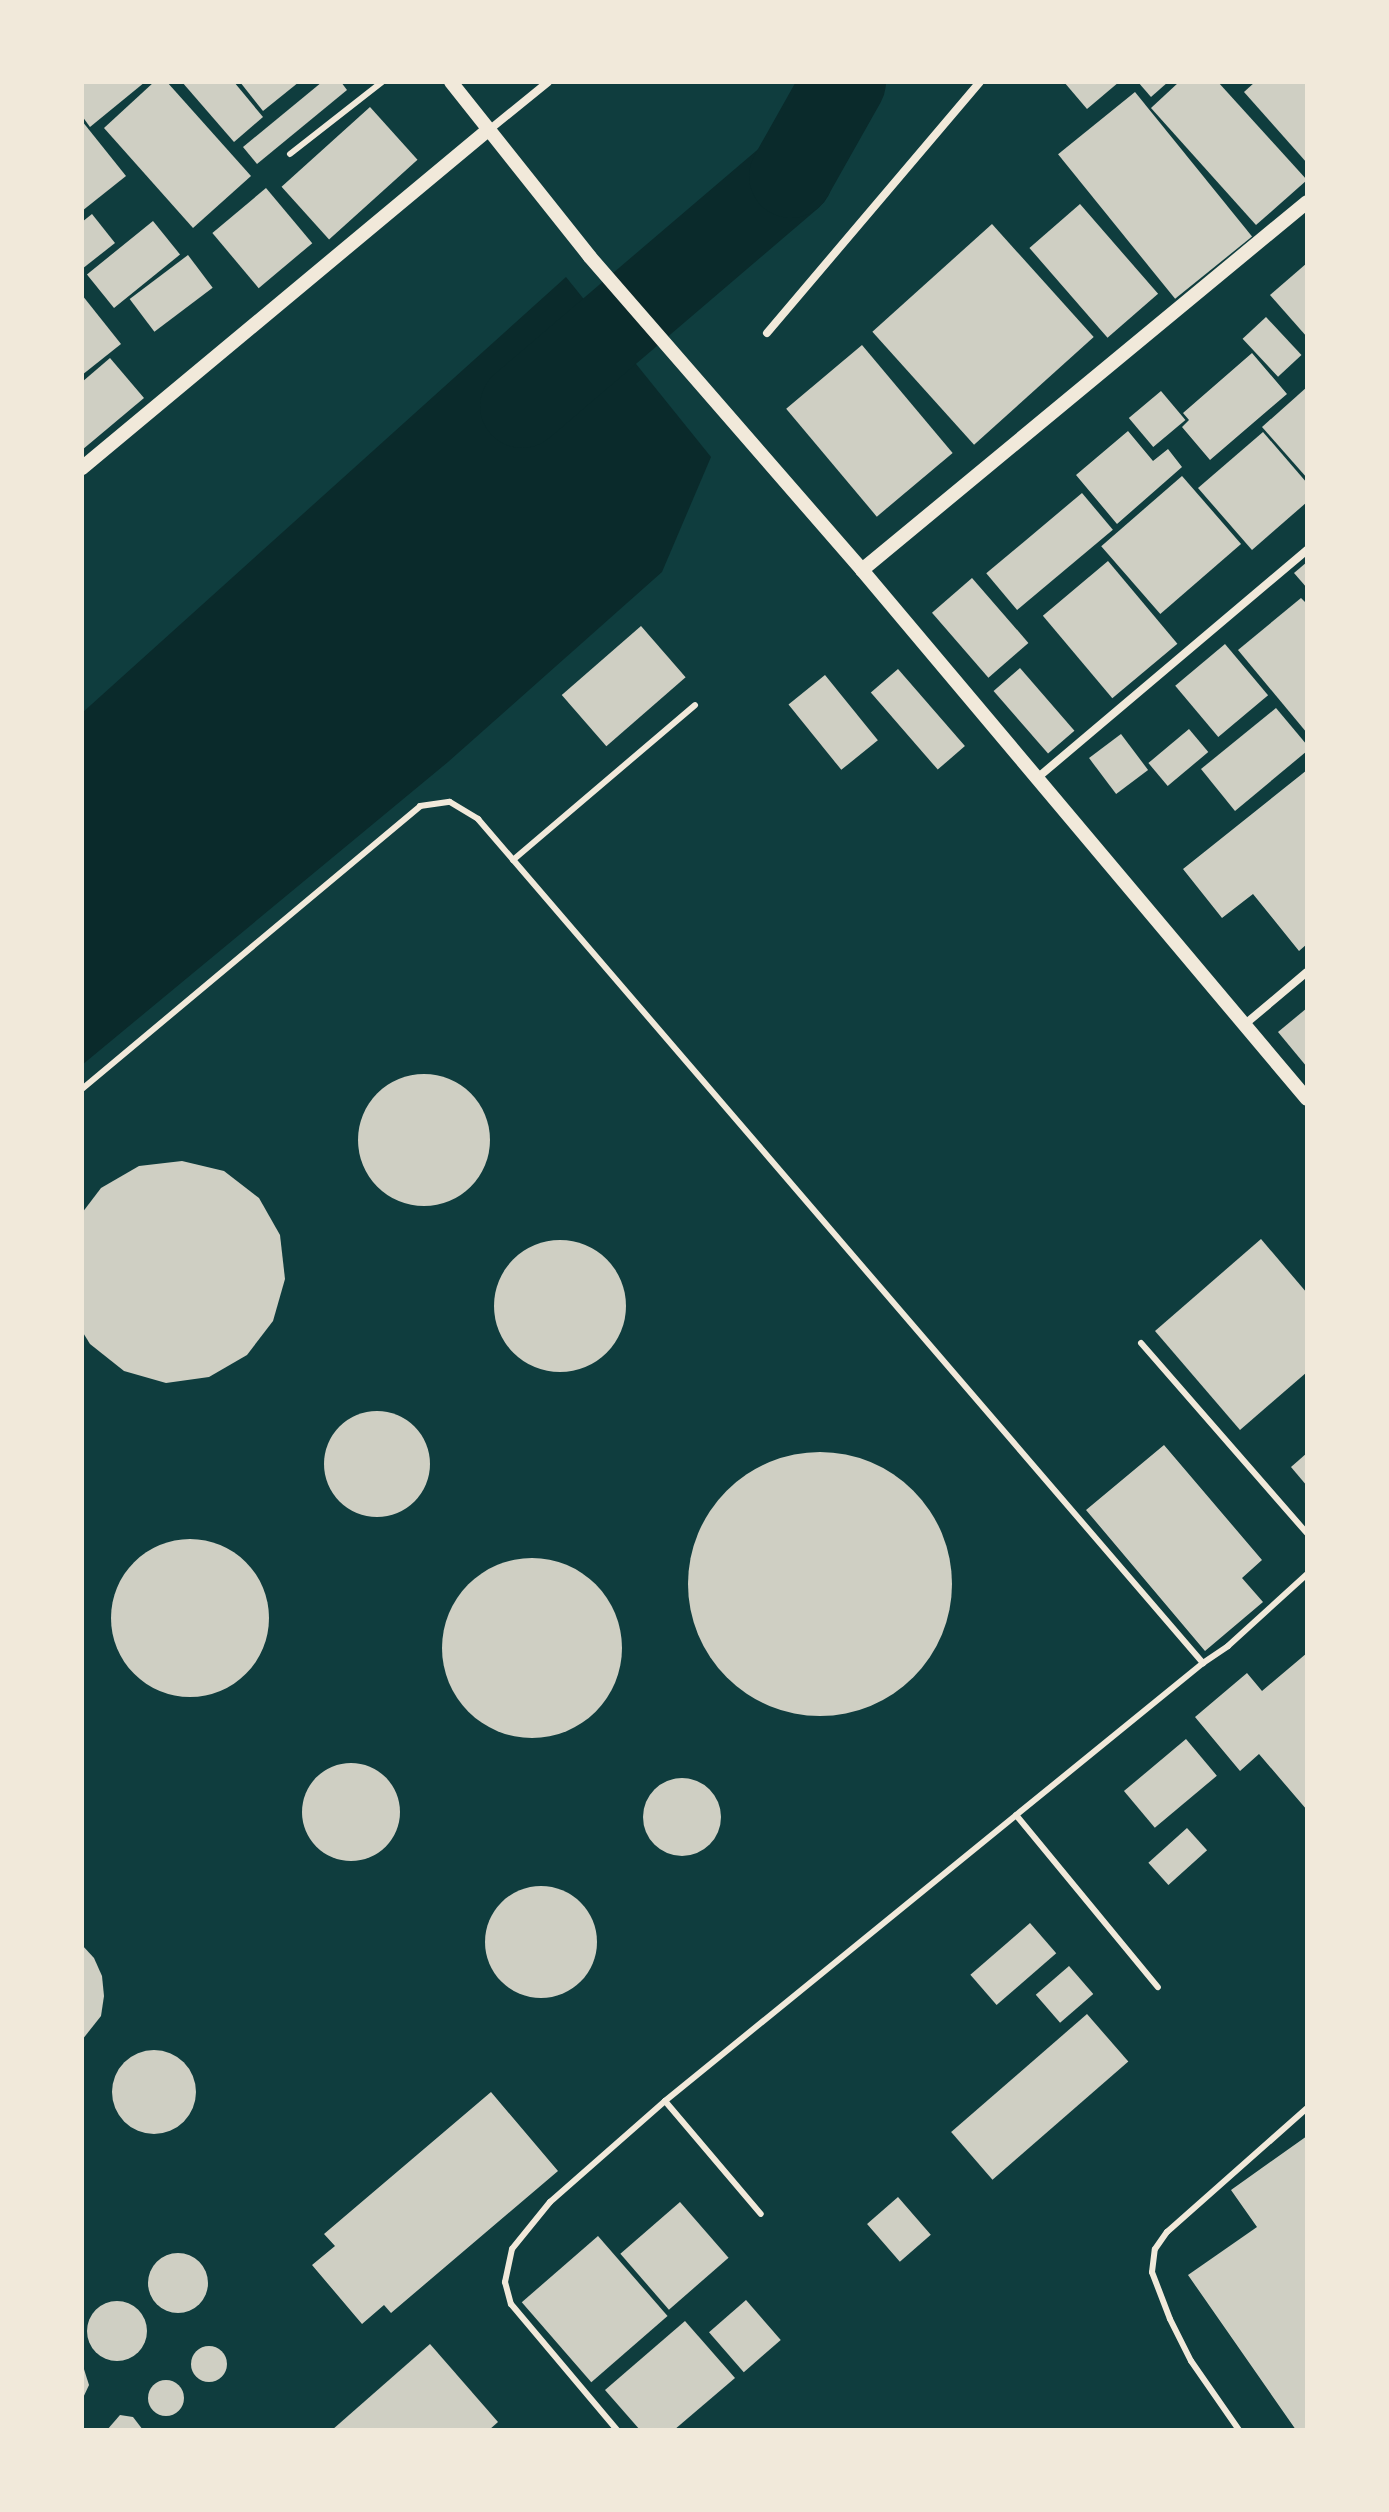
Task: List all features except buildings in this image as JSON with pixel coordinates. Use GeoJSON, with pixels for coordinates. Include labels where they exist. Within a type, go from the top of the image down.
{"type":"FeatureCollection","features":[{"type":"Feature","properties":{"kind":"street"},"geometry":{"type":"LineString","coordinates":[[451,82],[521,171],[691,374],[862,570],[1307,1099]]}},
{"type":"Feature","properties":{"kind":"street"},"geometry":{"type":"LineString","coordinates":[[82,468],[548,82]]}},
{"type":"Feature","properties":{"kind":"street"},"geometry":{"type":"LineString","coordinates":[[767,333],[980,82]]}},
{"type":"Feature","properties":{"kind":"street"},"geometry":{"type":"LineString","coordinates":[[862,570],[1307,202]]}},
{"type":"Feature","properties":{"kind":"street"},"geometry":{"type":"LineString","coordinates":[[1036,779],[1307,550]]}},
{"type":"Feature","properties":{"kind":"street"},"geometry":{"type":"LineString","coordinates":[[1244,1025],[1307,972]]}},
{"type":"Feature","properties":{"kind":"lane"},"geometry":{"type":"LineString","coordinates":[[290,154],[382,82]]}},
{"type":"Feature","properties":{"kind":"lane"},"geometry":{"type":"LineString","coordinates":[[513,860],[695,705]]}},
{"type":"Feature","properties":{"kind":"lane"},"geometry":{"type":"LineString","coordinates":[[82,1089],[420,806],[450,802],[478,819],[1203,1663]]}},
{"type":"Feature","properties":{"kind":"lane"},"geometry":{"type":"LineString","coordinates":[[1141,1343],[1307,1533]]}},
{"type":"Feature","properties":{"kind":"lane"},"geometry":{"type":"LineString","coordinates":[[617,2430],[511,2304],[505,2282],[512,2249],[550,2202],[665,2101],[1203,1663],[1228,1646],[1307,1574]]}},
{"type":"Feature","properties":{"kind":"lane"},"geometry":{"type":"LineString","coordinates":[[1016,1815],[1158,1987]]}},
{"type":"Feature","properties":{"kind":"lane"},"geometry":{"type":"LineString","coordinates":[[665,2101],[761,2214]]}},
{"type":"Feature","properties":{"kind":"lane"},"geometry":{"type":"LineString","coordinates":[[1239,2430],[1191,2361],[1170,2319],[1152,2272],[1155,2249],[1167,2232],[1307,2108]]}},
{"type":"Feature","properties":{"kind":"water"},"geometry":{"type":"Polygon","coordinates":[[[566,277],[711,457],[662,572],[448,762],[82,1065],[82,713],[566,277]]]}},
{"type":"Feature","properties":{"kind":"waterway"},"geometry":{"type":"LineString","coordinates":[[522,406],[791,176],[844,82]]}}]}
